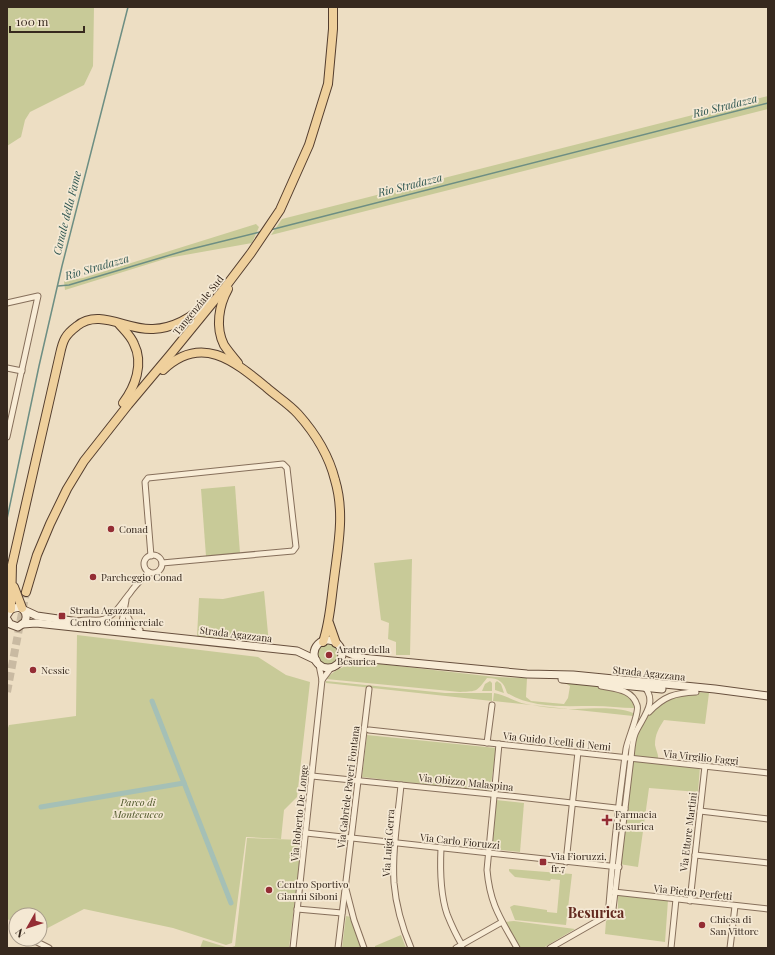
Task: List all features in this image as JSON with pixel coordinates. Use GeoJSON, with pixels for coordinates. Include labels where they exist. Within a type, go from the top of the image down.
{"type":"FeatureCollection","features":[{"type":"Feature","properties":{"kind":"main road","name":"Tangenziale Sud"},"geometry":{"type":"LineString","coordinates":[[26,592],[37,555],[50,524],[67,489],[94,447],[230,281],[280,210],[309,145],[328,84],[333,28],[333,7]]}},
{"type":"Feature","properties":{"kind":"main road"},"geometry":{"type":"LineString","coordinates":[[243,263],[223,300],[219,318],[221,337],[224,345],[241,366],[297,413],[312,430],[320,443],[335,479],[339,494],[341,522],[329,622],[320,644],[315,651],[317,662]]}},
{"type":"Feature","properties":{"kind":"main road"},"geometry":{"type":"LineString","coordinates":[[9,611],[12,565],[15,550],[65,336],[80,323],[89,319],[108,320],[135,328],[152,330],[175,324],[198,311],[230,281]]}},
{"type":"Feature","properties":{"kind":"main road"},"geometry":{"type":"LineString","coordinates":[[94,447],[112,418],[130,394],[135,383],[138,369],[138,356],[135,344],[129,335],[118,324]]}},
{"type":"Feature","properties":{"kind":"main road"},"geometry":{"type":"LineString","coordinates":[[131,401],[176,359],[191,353],[204,352],[216,354],[241,366]]}},
{"type":"Feature","properties":{"kind":"main road"},"geometry":{"type":"LineString","coordinates":[[12,580],[23,609],[26,612],[27,619],[23,624]]}},
{"type":"Feature","properties":{"kind":"main road"},"geometry":{"type":"LineString","coordinates":[[9,611],[16,607],[37,616],[140,630],[173,637]]}},
{"type":"Feature","properties":{"kind":"main road"},"geometry":{"type":"LineString","coordinates":[[8,622],[15,627],[23,624],[36,623],[173,637]]}},
{"type":"Feature","properties":{"kind":"main road"},"geometry":{"type":"LineString","coordinates":[[329,622],[336,643],[342,650],[339,663]]}},
{"type":"Feature","properties":{"kind":"main road","name":"Strada Agazzana"},"geometry":{"type":"LineString","coordinates":[[173,637],[297,651]]}},
{"type":"Feature","properties":{"kind":"main road"},"geometry":{"type":"LineString","coordinates":[[297,651],[332,641],[336,643]]}},
{"type":"Feature","properties":{"kind":"main road","name":"Strada Agazzana"},"geometry":{"type":"LineString","coordinates":[[342,650],[361,658],[527,674],[587,682],[768,697]]}},
{"type":"Feature","properties":{"kind":"main road"},"geometry":{"type":"LineString","coordinates":[[297,651],[323,667],[331,668],[339,663],[361,658]]}},
{"type":"Feature","properties":{"kind":"main road","name":"Strada Agazzana"},"geometry":{"type":"LineString","coordinates":[[527,674],[573,675],[714,689],[768,697]]}},
{"type":"Feature","properties":{"kind":"street"},"geometry":{"type":"LineString","coordinates":[[7,303],[38,296],[22,371],[8,425],[7,437]]}},
{"type":"Feature","properties":{"kind":"street"},"geometry":{"type":"LineString","coordinates":[[7,368],[22,371]]}},
{"type":"Feature","properties":{"kind":"street"},"geometry":{"type":"LineString","coordinates":[[151,556],[145,482],[148,478],[283,464],[287,468],[296,547],[293,551],[162,563]]}},
{"type":"Feature","properties":{"kind":"street"},"geometry":{"type":"LineString","coordinates":[[77,622],[85,619],[99,620],[108,617],[119,607],[130,592],[149,572],[157,572],[161,568],[162,563],[157,556],[146,558],[144,563],[145,568],[149,572]]}},
{"type":"Feature","properties":{"kind":"street"},"geometry":{"type":"LineString","coordinates":[[70,627],[84,626],[115,629],[119,627],[122,622],[124,608],[130,592]]}},
{"type":"Feature","properties":{"kind":"street"},"geometry":{"type":"LineString","coordinates":[[124,608],[126,616],[140,630]]}},
{"type":"Feature","properties":{"kind":"street"},"geometry":{"type":"LineString","coordinates":[[317,662],[322,680]]}},
{"type":"Feature","properties":{"kind":"street"},"geometry":{"type":"LineString","coordinates":[[322,680],[331,668]]}},
{"type":"Feature","properties":{"kind":"street"},"geometry":{"type":"LineString","coordinates":[[601,678],[607,681],[640,684],[645,687],[650,698],[650,703],[635,735],[632,746],[619,867],[613,892]]}},
{"type":"Feature","properties":{"kind":"street","name":"Via Roberto De Longe"},"geometry":{"type":"LineString","coordinates":[[294,948],[322,680]]}},
{"type":"Feature","properties":{"kind":"street","name":"Strada Agazzana"},"geometry":{"type":"LineString","coordinates":[[587,682],[622,690],[630,694],[635,699],[638,708],[625,757]]}},
{"type":"Feature","properties":{"kind":"street","name":"Via Gabriele Paveri Fontana"},"geometry":{"type":"LineString","coordinates":[[338,948],[369,689]]}},
{"type":"Feature","properties":{"kind":"street"},"geometry":{"type":"LineString","coordinates":[[644,717],[662,700],[672,695],[696,692]]}},
{"type":"Feature","properties":{"kind":"street","name":"Via Guido Ucelli di Nemi"},"geometry":{"type":"LineString","coordinates":[[487,743],[492,705]]}},
{"type":"Feature","properties":{"kind":"street","name":"Via Guido Ucelli di Nemi"},"geometry":{"type":"LineString","coordinates":[[368,730],[631,758]]}},
{"type":"Feature","properties":{"kind":"street"},"geometry":{"type":"LineString","coordinates":[[499,744],[488,853],[488,888],[492,901],[502,922],[518,948]]}},
{"type":"Feature","properties":{"kind":"street"},"geometry":{"type":"LineString","coordinates":[[566,862],[578,752]]}},
{"type":"Feature","properties":{"kind":"street"},"geometry":{"type":"LineString","coordinates":[[550,948],[606,916],[613,909],[613,866],[625,757]]}},
{"type":"Feature","properties":{"kind":"street","name":"Via Virgilio Faggi"},"geometry":{"type":"LineString","coordinates":[[631,758],[768,773]]}},
{"type":"Feature","properties":{"kind":"street","name":"Via Ettore Martini"},"geometry":{"type":"LineString","coordinates":[[690,900],[705,766]]}},
{"type":"Feature","properties":{"kind":"street","name":"Via Obizzo Malaspina"},"geometry":{"type":"LineString","coordinates":[[312,776],[625,809]]}},
{"type":"Feature","properties":{"kind":"street","name":"Via Luigi Gerra"},"geometry":{"type":"LineString","coordinates":[[402,785],[396,843],[394,882],[403,929],[411,948]]}},
{"type":"Feature","properties":{"kind":"street"},"geometry":{"type":"LineString","coordinates":[[700,811],[768,819]]}},
{"type":"Feature","properties":{"kind":"street","name":"Via Carlo Fioruzzi"},"geometry":{"type":"LineString","coordinates":[[306,833],[619,867]]}},
{"type":"Feature","properties":{"kind":"street"},"geometry":{"type":"LineString","coordinates":[[441,848],[441,882],[443,899],[447,913],[462,945]]}},
{"type":"Feature","properties":{"kind":"street"},"geometry":{"type":"LineString","coordinates":[[695,855],[768,863]]}},
{"type":"Feature","properties":{"kind":"street","name":"Via Gabriele Paveri Fontana"},"geometry":{"type":"LineString","coordinates":[[345,886],[354,920],[364,948]]}},
{"type":"Feature","properties":{"kind":"street","name":"Via Pietro Perfetti"},"geometry":{"type":"LineString","coordinates":[[613,892],[768,909]]}},
{"type":"Feature","properties":{"kind":"street"},"geometry":{"type":"LineString","coordinates":[[670,948],[676,899]]}},
{"type":"Feature","properties":{"kind":"street"},"geometry":{"type":"LineString","coordinates":[[730,948],[735,906]]}},
{"type":"Feature","properties":{"kind":"street"},"geometry":{"type":"LineString","coordinates":[[297,908],[342,913]]}},
{"type":"Feature","properties":{"kind":"street"},"geometry":{"type":"LineString","coordinates":[[456,948],[502,922]]}},
{"type":"Feature","properties":{"kind":"green space"},"geometry":{"type":"Polygon","coordinates":[[[7,7],[94,7],[93,66],[84,85],[30,112],[25,120],[21,137],[7,146],[7,7]]]}},
{"type":"Feature","properties":{"kind":"green space"},"geometry":{"type":"Polygon","coordinates":[[[768,96],[768,109],[271,235],[282,219],[768,96]]]}},
{"type":"Feature","properties":{"kind":"green space"},"geometry":{"type":"Polygon","coordinates":[[[256,224],[259,227],[252,243],[168,258],[65,290],[64,281],[83,278],[256,224]]]}},
{"type":"Feature","properties":{"kind":"green space"},"geometry":{"type":"Polygon","coordinates":[[[235,486],[240,553],[206,556],[201,489],[235,486]]]}},
{"type":"Feature","properties":{"kind":"green space"},"geometry":{"type":"Polygon","coordinates":[[[412,559],[410,655],[396,655],[396,642],[388,639],[389,623],[381,620],[374,563],[412,559]]]}},
{"type":"Feature","properties":{"kind":"green space"},"geometry":{"type":"Polygon","coordinates":[[[264,591],[269,644],[197,637],[199,598],[223,599],[264,591]]]}},
{"type":"Feature","properties":{"kind":"green space","name":"Parco di Montecucco"},"geometry":{"type":"Polygon","coordinates":[[[77,635],[258,657],[286,675],[310,682],[297,797],[284,810],[281,839],[246,837],[232,943],[226,945],[173,928],[84,909],[48,928],[48,907],[8,907],[7,919],[7,731],[9,725],[76,716],[77,635]]]}},
{"type":"Feature","properties":{"kind":"green space"},"geometry":{"type":"Polygon","coordinates":[[[328,643],[336,646],[339,654],[336,662],[328,665],[320,662],[317,654],[320,646],[328,643]]]}},
{"type":"Feature","properties":{"kind":"green space"},"geometry":{"type":"Polygon","coordinates":[[[363,662],[495,677],[527,678],[526,697],[531,701],[564,704],[568,698],[570,686],[563,682],[605,688],[626,695],[632,701],[634,708],[549,706],[527,702],[507,693],[503,683],[491,678],[487,678],[476,690],[460,692],[326,679],[343,667],[363,662]]]}},
{"type":"Feature","properties":{"kind":"green space"},"geometry":{"type":"Polygon","coordinates":[[[326,681],[445,693],[492,693],[492,701],[326,683],[326,681]]]}},
{"type":"Feature","properties":{"kind":"green space"},"geometry":{"type":"Polygon","coordinates":[[[490,681],[492,683],[492,691],[482,691],[485,684],[490,681]]]}},
{"type":"Feature","properties":{"kind":"green space"},"geometry":{"type":"Polygon","coordinates":[[[497,681],[501,684],[504,693],[495,690],[495,683],[497,681]]]}},
{"type":"Feature","properties":{"kind":"green space"},"geometry":{"type":"Polygon","coordinates":[[[696,692],[709,693],[705,724],[664,720],[657,734],[655,745],[658,754],[658,761],[700,766],[698,792],[649,788],[638,867],[619,864],[632,746],[644,717],[662,699],[696,692]]]}},
{"type":"Feature","properties":{"kind":"green space"},"geometry":{"type":"Polygon","coordinates":[[[494,693],[522,703],[533,705],[493,701],[494,693]]]}},
{"type":"Feature","properties":{"kind":"green space"},"geometry":{"type":"Polygon","coordinates":[[[533,705],[565,709],[550,708],[533,705]]]}},
{"type":"Feature","properties":{"kind":"green space"},"geometry":{"type":"Polygon","coordinates":[[[565,709],[619,709],[633,713],[633,716],[565,709]]]}},
{"type":"Feature","properties":{"kind":"green space"},"geometry":{"type":"Polygon","coordinates":[[[367,735],[496,748],[490,792],[362,777],[367,735]]]}},
{"type":"Feature","properties":{"kind":"green space"},"geometry":{"type":"Polygon","coordinates":[[[496,800],[524,803],[520,852],[492,849],[496,800]]]}},
{"type":"Feature","properties":{"kind":"green space","name":"Centro Sportivo Gianni Siboni"},"geometry":{"type":"Polygon","coordinates":[[[247,838],[302,840],[289,948],[229,948],[235,946],[247,838]]]}},
{"type":"Feature","properties":{"kind":"green space"},"geometry":{"type":"Polygon","coordinates":[[[509,869],[572,874],[566,925],[515,920],[510,907],[514,905],[557,913],[560,880],[551,879],[550,881],[515,877],[509,869]]]}},
{"type":"Feature","properties":{"kind":"green space"},"geometry":{"type":"Polygon","coordinates":[[[618,894],[668,900],[665,942],[605,934],[606,921],[618,913],[618,894]]]}},
{"type":"Feature","properties":{"kind":"green space"},"geometry":{"type":"Polygon","coordinates":[[[346,916],[351,917],[362,948],[342,948],[346,916]]]}},
{"type":"Feature","properties":{"kind":"green space"},"geometry":{"type":"Polygon","coordinates":[[[514,921],[575,929],[543,948],[520,948],[504,922],[514,921]]]}},
{"type":"Feature","properties":{"kind":"green space"},"geometry":{"type":"Polygon","coordinates":[[[401,935],[406,948],[375,948],[375,946],[401,935]]]}},
{"type":"Feature","properties":{"kind":"green space"},"geometry":{"type":"Polygon","coordinates":[[[203,940],[229,948],[200,948],[203,940]]]}},
{"type":"Feature","properties":{"kind":"waterway","name":"Canale della Fame"},"geometry":{"type":"LineString","coordinates":[[7,519],[39,366],[62,266],[128,7]]}},
{"type":"Feature","properties":{"kind":"waterway","name":"Rio Stradazza"},"geometry":{"type":"LineString","coordinates":[[270,230],[768,103]]}},
{"type":"Feature","properties":{"kind":"waterway","name":"Rio Stradazza"},"geometry":{"type":"LineString","coordinates":[[58,286],[69,285],[187,250],[260,232]]}},
{"type":"Feature","properties":{"kind":"waterway"},"geometry":{"type":"LineString","coordinates":[[152,701],[231,903]]}},
{"type":"Feature","properties":{"kind":"waterway"},"geometry":{"type":"LineString","coordinates":[[41,807],[184,783]]}},
{"type":"Feature","properties":{"kind":"tunnel"},"geometry":{"type":"LineString","coordinates":[[7,692],[26,592]]}},
{"type":"Feature","properties":{"kind":"place","name":"Conad"},"geometry":{"type":"Point","coordinates":[111,529]}},
{"type":"Feature","properties":{"kind":"place","name":"Parcheggio Conad"},"geometry":{"type":"Point","coordinates":[93,577]}},
{"type":"Feature","properties":{"kind":"place","name":"Strada Agazzana, Centro Commerciale"},"geometry":{"type":"Point","coordinates":[62,616]}},
{"type":"Feature","properties":{"kind":"place","name":"Aratro della Besurica"},"geometry":{"type":"Point","coordinates":[329,655]}},
{"type":"Feature","properties":{"kind":"place","name":"Nessie"},"geometry":{"type":"Point","coordinates":[33,670]}},
{"type":"Feature","properties":{"kind":"place","name":"Farmacia Besurica"},"geometry":{"type":"Point","coordinates":[607,820]}},
{"type":"Feature","properties":{"kind":"place","name":"Via Fioruzzi, fr.7"},"geometry":{"type":"Point","coordinates":[543,862]}},
{"type":"Feature","properties":{"kind":"place","name":"Centro Sportivo Gianni Siboni"},"geometry":{"type":"Point","coordinates":[269,890]}},
{"type":"Feature","properties":{"kind":"place","name":"Chiesa di San Vittore"},"geometry":{"type":"Point","coordinates":[702,925]}},
{"type":"Feature","properties":{"kind":"district","name":"Besurica"},"geometry":{"type":"Point","coordinates":[596,913]}}]}
